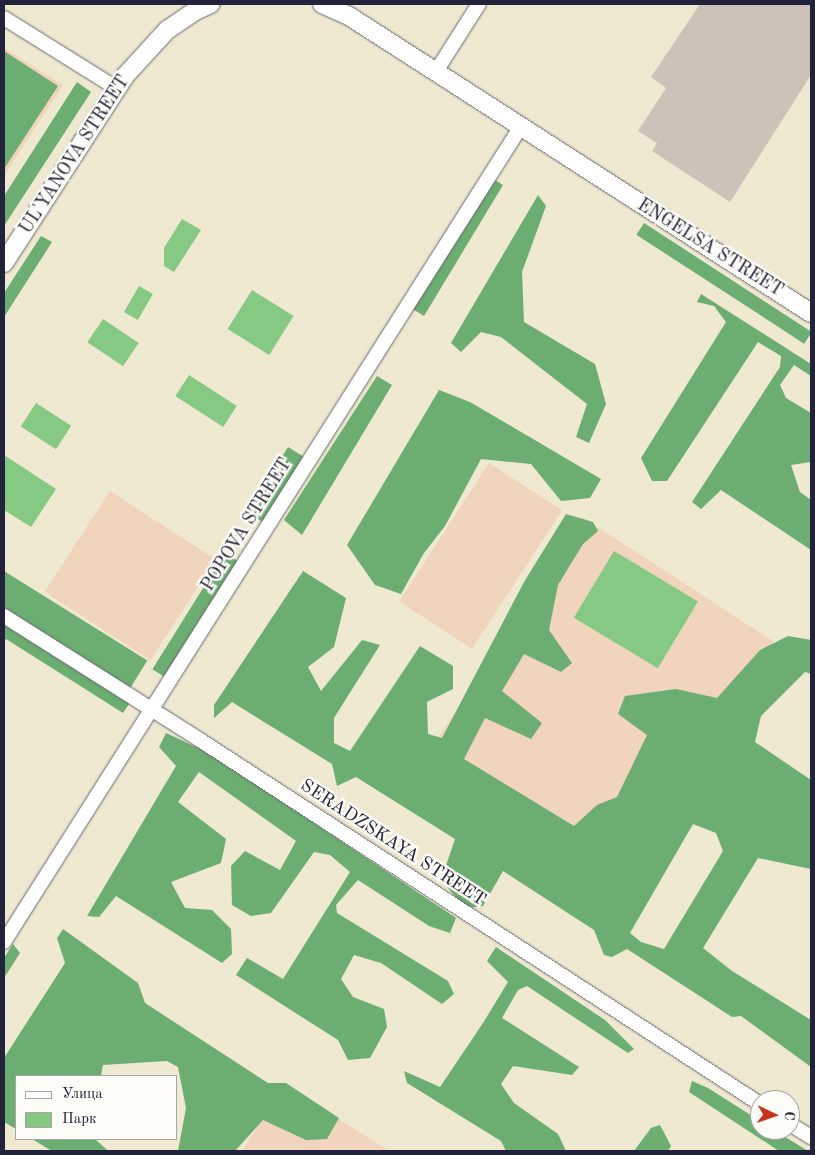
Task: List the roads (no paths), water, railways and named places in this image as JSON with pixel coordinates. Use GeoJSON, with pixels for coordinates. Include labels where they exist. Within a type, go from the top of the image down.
{"type":"FeatureCollection","features":[{"type":"Feature","properties":{"kind":"main road"},"geometry":{"type":"LineString","coordinates":[[322,4],[349,16],[520,128]]}},
{"type":"Feature","properties":{"kind":"main road","name":"UL'YANOVA STREET"},"geometry":{"type":"LineString","coordinates":[[4,263],[116,88],[168,30],[203,7]]}},
{"type":"Feature","properties":{"kind":"main road","name":"ENGELSA STREET"},"geometry":{"type":"LineString","coordinates":[[520,128],[811,312]]}},
{"type":"Feature","properties":{"kind":"street"},"geometry":{"type":"LineString","coordinates":[[435,73],[479,4]]}},
{"type":"Feature","properties":{"kind":"street"},"geometry":{"type":"LineString","coordinates":[[4,18],[116,88]]}},
{"type":"Feature","properties":{"kind":"street","name":"POPOVA STREET"},"geometry":{"type":"LineString","coordinates":[[4,942],[520,128]]}},
{"type":"Feature","properties":{"kind":"street","name":"SERADZSKAYA STREET"},"geometry":{"type":"LineString","coordinates":[[4,616],[208,745],[750,1097]]}},
{"type":"Feature","properties":{"kind":"street"},"geometry":{"type":"LineString","coordinates":[[800,1130],[811,1137]]}}]}
